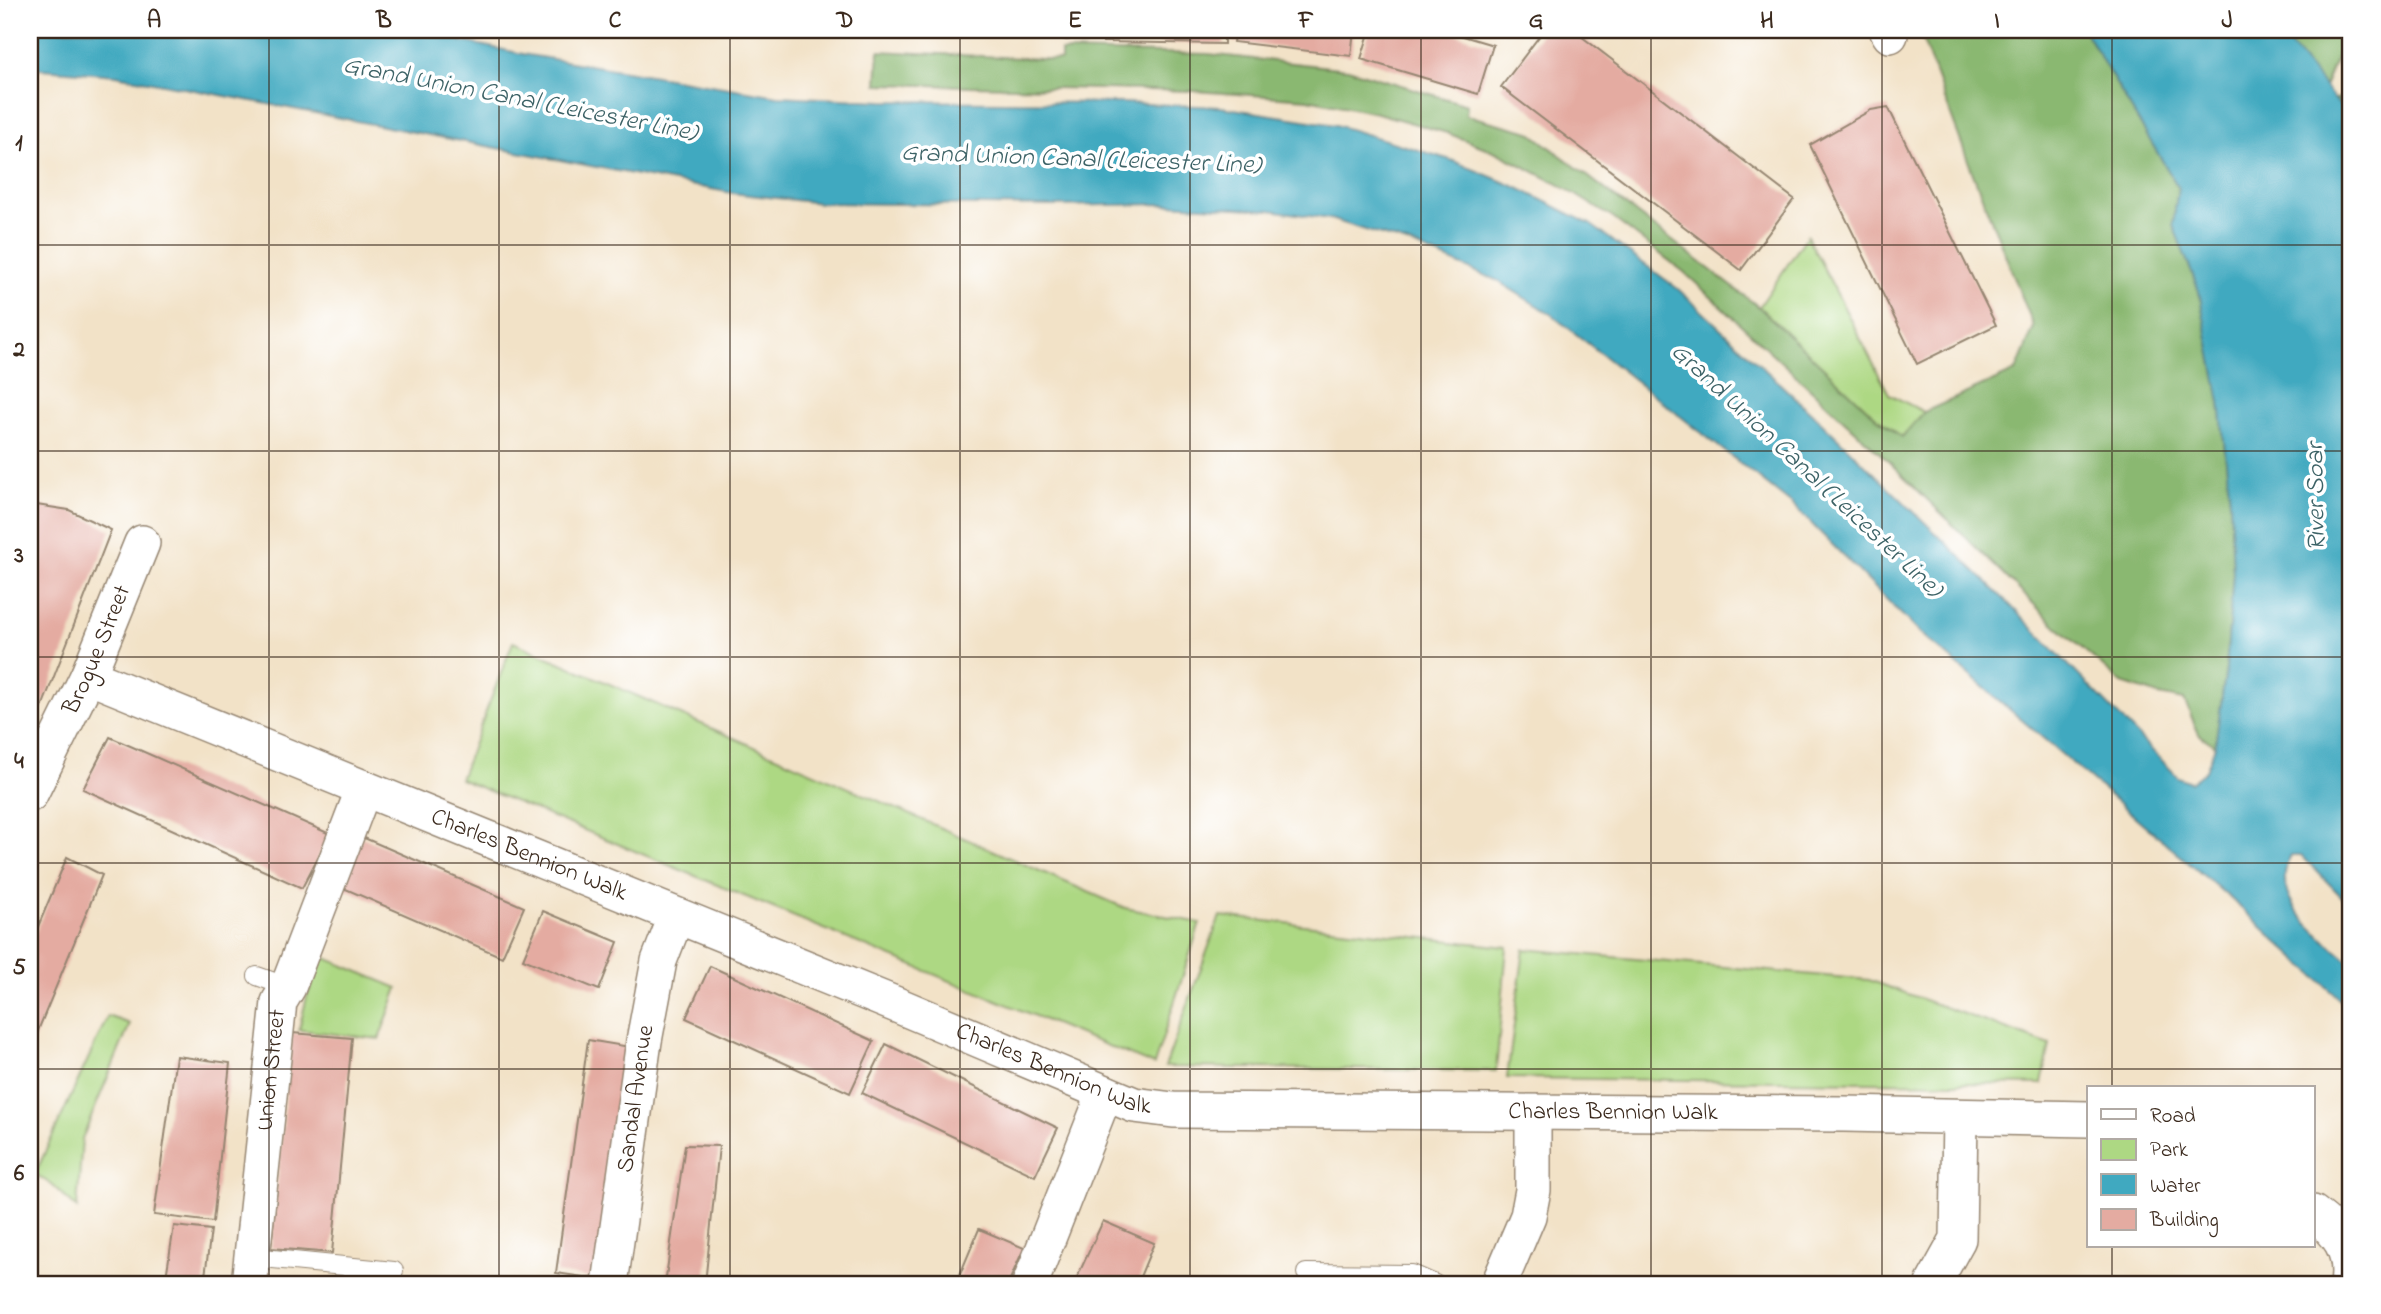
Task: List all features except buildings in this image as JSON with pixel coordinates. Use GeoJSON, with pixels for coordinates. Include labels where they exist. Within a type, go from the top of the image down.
{"type":"FeatureCollection","features":[{"type":"Feature","properties":{"kind":"street","name":"Brogue Street"},"geometry":{"type":"LineString","coordinates":[[34,777],[88,676],[142,543]]}},
{"type":"Feature","properties":{"kind":"street","name":"Charles Bennion Walk"},"geometry":{"type":"LineString","coordinates":[[88,676],[897,1005],[1134,1105],[1173,1110],[2087,1119]]}},
{"type":"Feature","properties":{"kind":"street","name":"Union Street"},"geometry":{"type":"LineString","coordinates":[[251,1271],[279,1002],[272,981],[364,788]]}},
{"type":"Feature","properties":{"kind":"street","name":"Sandal Avenue"},"geometry":{"type":"LineString","coordinates":[[611,1284],[644,1041],[659,961],[676,917]]}},
{"type":"Feature","properties":{"kind":"street"},"geometry":{"type":"LineString","coordinates":[[1030,1284],[1105,1093]]}},
{"type":"Feature","properties":{"kind":"street"},"geometry":{"type":"LineString","coordinates":[[1499,1284],[1528,1216],[1533,1190],[1533,1114]]}},
{"type":"Feature","properties":{"kind":"street"},"geometry":{"type":"LineString","coordinates":[[1933,1284],[1958,1239],[1960,1117]]}},
{"type":"Feature","properties":{"kind":"street"},"geometry":{"type":"LineString","coordinates":[[2314,1214],[2340,1237],[2348,1253],[2348,1284]]}},
{"type":"Feature","properties":{"kind":"lane"},"geometry":{"type":"LineString","coordinates":[[251,1271],[394,1271]]}},
{"type":"Feature","properties":{"kind":"lane"},"geometry":{"type":"LineString","coordinates":[[1306,1273],[1412,1274],[1435,1284]]}},
{"type":"Feature","properties":{"kind":"green space"},"geometry":{"type":"Polygon","coordinates":[[[1919,30],[2084,30],[2178,187],[2173,225],[2199,291],[2220,402],[2230,501],[2233,573],[2226,669],[2215,746],[2199,734],[2184,700],[2122,683],[2053,623],[1885,458],[1684,272],[1613,218],[1560,185],[1496,152],[1447,133],[1377,113],[1308,99],[1194,91],[877,84],[879,51],[1061,60],[1061,51],[1208,54],[1348,69],[1467,105],[1466,115],[1530,132],[1759,307],[1877,418],[1902,437],[1924,412],[2016,371],[2034,327],[1919,30]]]}},
{"type":"Feature","properties":{"kind":"green space"},"geometry":{"type":"Polygon","coordinates":[[[2278,30],[2341,30],[2342,44],[2324,87],[2278,30]]]}},
{"type":"Feature","properties":{"kind":"green space"},"geometry":{"type":"Polygon","coordinates":[[[2351,96],[2351,119],[2335,99],[2351,96]]]}},
{"type":"Feature","properties":{"kind":"green space"},"geometry":{"type":"Polygon","coordinates":[[[1807,236],[1889,394],[1924,412],[1902,437],[1877,418],[1759,307],[1807,236]]]}},
{"type":"Feature","properties":{"kind":"green space"},"geometry":{"type":"Polygon","coordinates":[[[513,642],[1125,908],[1200,923],[1154,1065],[460,779],[513,642]]]}},
{"type":"Feature","properties":{"kind":"green space"},"geometry":{"type":"Polygon","coordinates":[[[1220,916],[1507,947],[1496,1071],[1165,1067],[1220,916]]]}},
{"type":"Feature","properties":{"kind":"green space"},"geometry":{"type":"Polygon","coordinates":[[[1524,949],[1869,980],[2050,1045],[2042,1084],[1507,1078],[1524,949]]]}},
{"type":"Feature","properties":{"kind":"green space"},"geometry":{"type":"Polygon","coordinates":[[[323,957],[398,988],[379,1039],[299,1030],[307,996],[323,957]]]}},
{"type":"Feature","properties":{"kind":"green space"},"geometry":{"type":"Polygon","coordinates":[[[108,1016],[130,1024],[82,1139],[77,1208],[52,1185],[35,1174],[108,1016]]]}},
{"type":"Feature","properties":{"kind":"water"},"geometry":{"type":"Polygon","coordinates":[[[30,30],[408,30],[528,55],[778,96],[883,101],[1124,103],[1221,107],[1336,125],[1451,160],[1518,188],[1590,224],[1678,289],[1820,421],[2008,603],[2178,777],[2190,782],[2206,770],[2215,746],[2226,669],[2233,573],[2230,501],[2220,402],[2199,291],[2173,225],[2178,187],[2084,30],[2278,30],[2351,119],[2351,906],[2301,855],[2291,855],[2285,871],[2291,902],[2301,916],[2351,963],[2351,1009],[2231,899],[1919,632],[1793,505],[1552,315],[1496,280],[1410,244],[1330,219],[1270,210],[1168,204],[1050,206],[821,203],[732,193],[116,75],[30,68],[30,30]]]}},
{"type":"Feature","properties":{"kind":"water label","name":"Grand Union Canal (Leicester Line)"},"geometry":{"type":"Point","coordinates":[520,100]}},
{"type":"Feature","properties":{"kind":"water label","name":"Grand Union Canal (Leicester Line)"},"geometry":{"type":"Point","coordinates":[1081,160]}},
{"type":"Feature","properties":{"kind":"water label","name":"Grand Union Canal (Leicester Line)"},"geometry":{"type":"Point","coordinates":[1806,471]}},
{"type":"Feature","properties":{"kind":"water label","name":"River Soar"},"geometry":{"type":"Point","coordinates":[2317,497]}}]}
